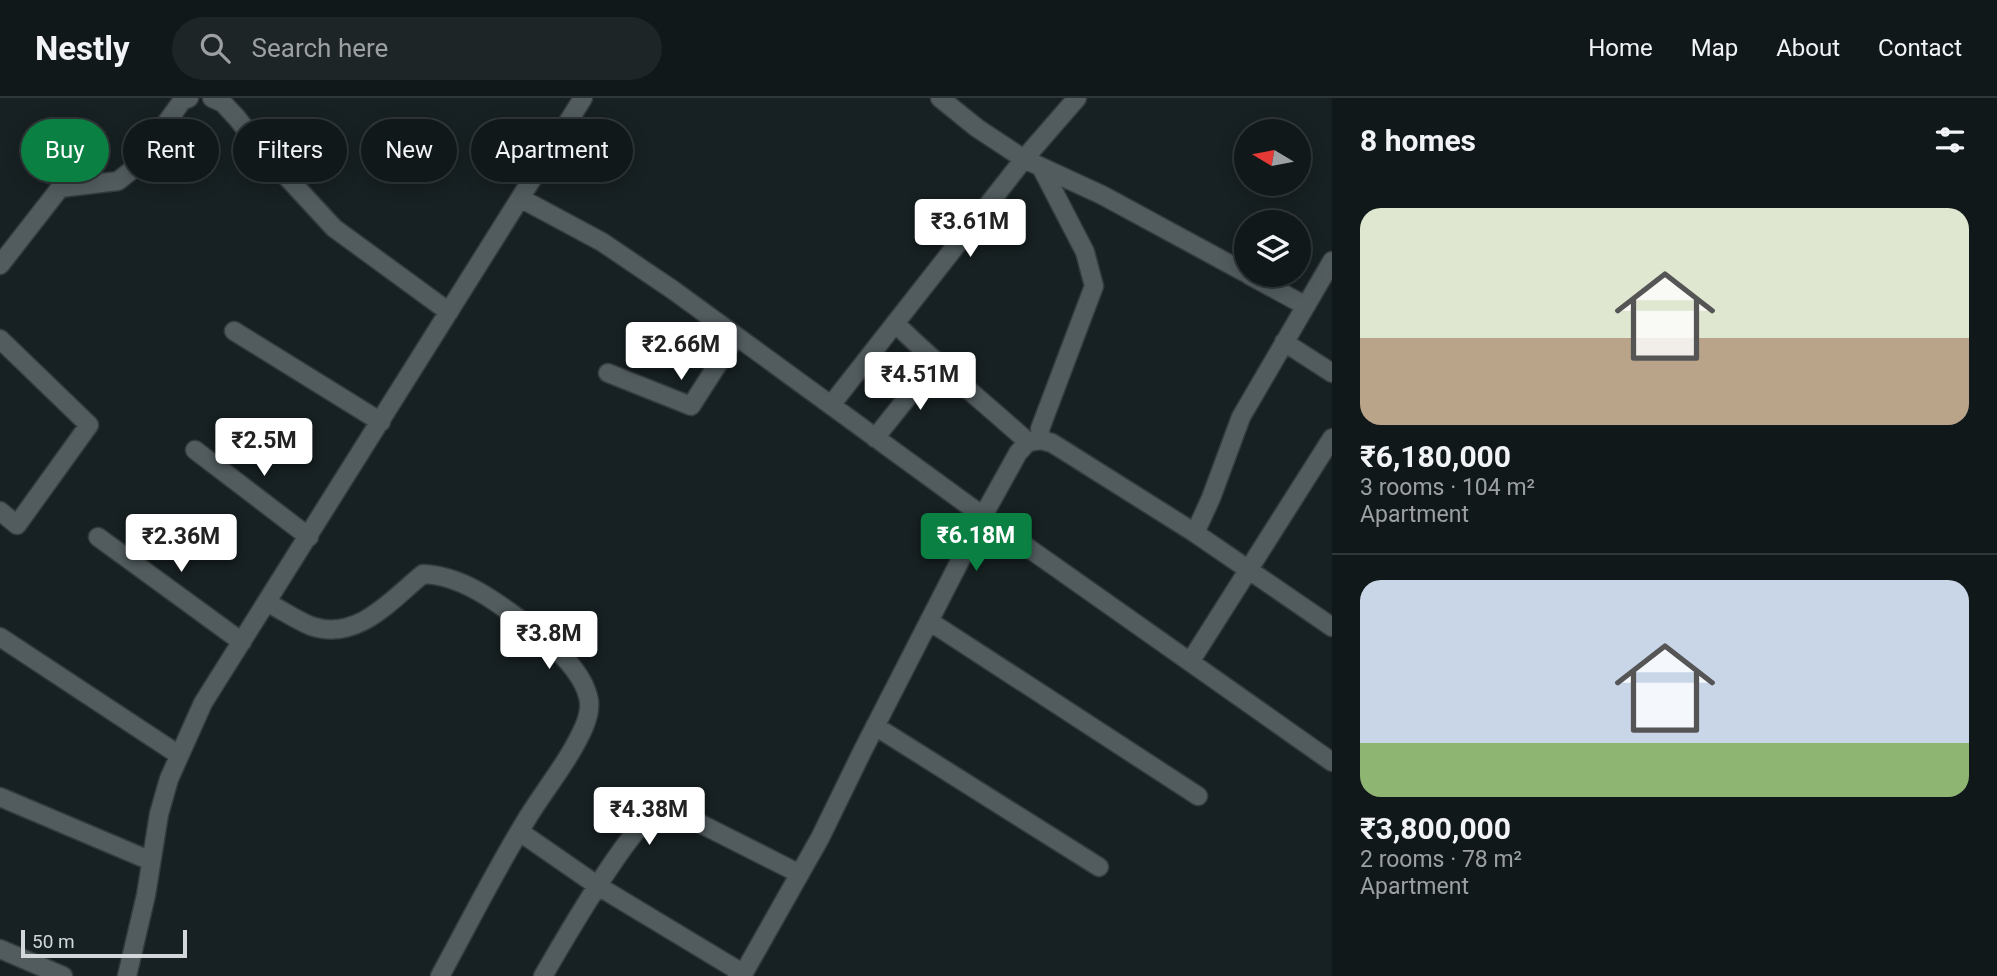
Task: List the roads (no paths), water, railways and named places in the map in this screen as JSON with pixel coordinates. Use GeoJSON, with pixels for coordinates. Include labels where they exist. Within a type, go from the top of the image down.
{"type":"FeatureCollection","features":[{"type":"Feature","properties":{"kind":"street"},"geometry":{"type":"LineString","coordinates":[[0,265],[60,188],[118,181],[133,169],[182,101],[189,98]]}},
{"type":"Feature","properties":{"kind":"street"},"geometry":{"type":"LineString","coordinates":[[212,98],[223,103],[261,149],[334,228],[449,312]]}},
{"type":"Feature","properties":{"kind":"street"},"geometry":{"type":"LineString","coordinates":[[127,976],[159,814],[179,754],[203,703],[583,98]]}},
{"type":"Feature","properties":{"kind":"street"},"geometry":{"type":"LineString","coordinates":[[940,98],[977,128],[1033,163],[1129,209],[1234,266]]}},
{"type":"Feature","properties":{"kind":"street"},"geometry":{"type":"LineString","coordinates":[[831,405],[895,323],[1033,163],[1077,98]]}},
{"type":"Feature","properties":{"kind":"street"},"geometry":{"type":"LineString","coordinates":[[520,832],[598,886],[721,960],[741,976],[800,874],[983,516],[1018,453],[1035,441],[1094,286],[1085,252],[1033,163]]}},
{"type":"Feature","properties":{"kind":"street"},"geometry":{"type":"LineString","coordinates":[[520,198],[618,253],[983,516],[1332,762]]}},
{"type":"Feature","properties":{"kind":"street"},"geometry":{"type":"LineString","coordinates":[[1195,533],[1241,417],[1332,261]]}},
{"type":"Feature","properties":{"kind":"street"},"geometry":{"type":"LineString","coordinates":[[1272,287],[1306,306]]}},
{"type":"Feature","properties":{"kind":"street"},"geometry":{"type":"LineString","coordinates":[[895,323],[935,363],[1035,441],[1052,443],[1195,533],[1332,626]]}},
{"type":"Feature","properties":{"kind":"street"},"geometry":{"type":"LineString","coordinates":[[234,331],[381,422]]}},
{"type":"Feature","properties":{"kind":"street"},"geometry":{"type":"LineString","coordinates":[[608,373],[691,407],[736,336]]}},
{"type":"Feature","properties":{"kind":"street"},"geometry":{"type":"LineString","coordinates":[[0,339],[89,425],[17,525],[0,511]]}},
{"type":"Feature","properties":{"kind":"street"},"geometry":{"type":"LineString","coordinates":[[1284,342],[1332,373]]}},
{"type":"Feature","properties":{"kind":"street"},"geometry":{"type":"LineString","coordinates":[[875,438],[935,363]]}},
{"type":"Feature","properties":{"kind":"street"},"geometry":{"type":"LineString","coordinates":[[1190,662],[1332,438]]}},
{"type":"Feature","properties":{"kind":"street"},"geometry":{"type":"LineString","coordinates":[[195,450],[309,537]]}},
{"type":"Feature","properties":{"kind":"street"},"geometry":{"type":"LineString","coordinates":[[98,537],[242,642]]}},
{"type":"Feature","properties":{"kind":"street"},"geometry":{"type":"LineString","coordinates":[[268,603],[310,626],[332,631],[347,630],[370,617],[423,574],[439,574],[459,581],[506,609],[569,663],[584,685],[589,704],[586,723],[520,832],[440,976]]}},
{"type":"Feature","properties":{"kind":"street"},"geometry":{"type":"LineString","coordinates":[[929,621],[1198,796]]}},
{"type":"Feature","properties":{"kind":"street"},"geometry":{"type":"LineString","coordinates":[[0,637],[179,754]]}},
{"type":"Feature","properties":{"kind":"street"},"geometry":{"type":"LineString","coordinates":[[875,726],[1099,867]]}},
{"type":"Feature","properties":{"kind":"street"},"geometry":{"type":"LineString","coordinates":[[0,797],[151,861]]}},
{"type":"Feature","properties":{"kind":"street"},"geometry":{"type":"LineString","coordinates":[[543,976],[598,886],[642,824],[652,812],[661,808],[692,820],[800,874]]}},
{"type":"Feature","properties":{"kind":"street"},"geometry":{"type":"LineString","coordinates":[[0,949],[63,976]]}}]}
